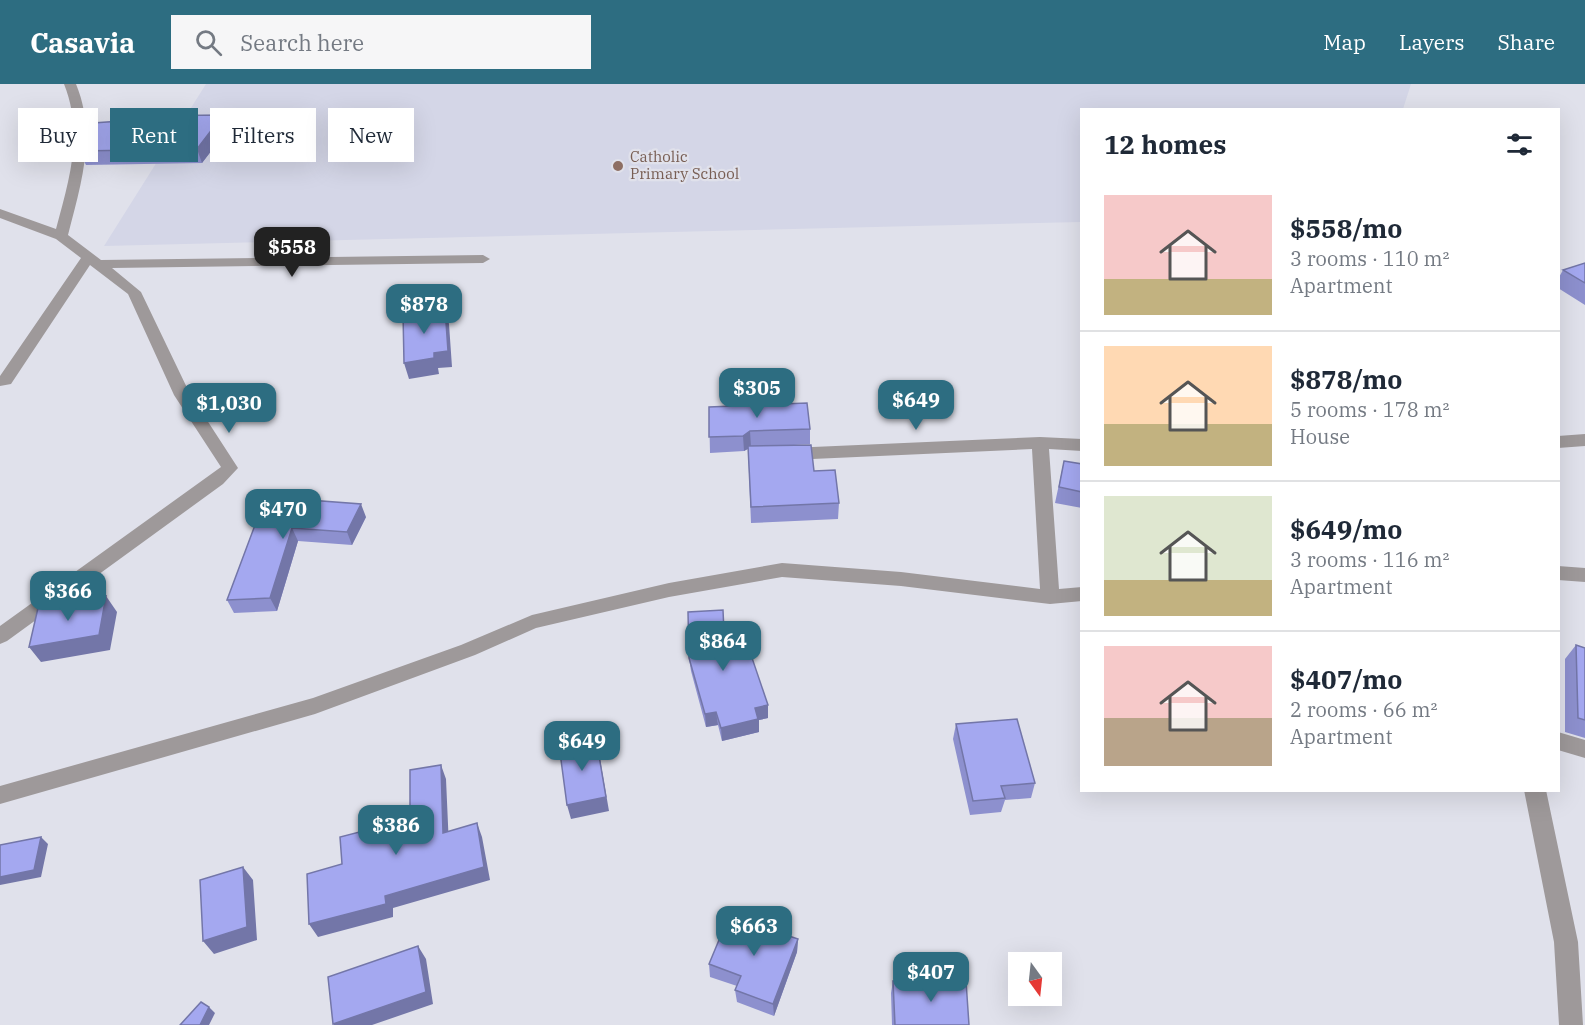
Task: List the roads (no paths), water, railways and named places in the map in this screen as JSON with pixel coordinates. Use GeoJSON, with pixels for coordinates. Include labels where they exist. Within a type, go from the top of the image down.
{"type":"FeatureCollection","features":[{"type":"Feature","properties":{"kind":"street"},"geometry":{"type":"LineString","coordinates":[[61,236],[81,150],[80,103],[70,84]]}},
{"type":"Feature","properties":{"kind":"street"},"geometry":{"type":"LineString","coordinates":[[0,213],[61,236],[134,292],[182,395],[230,468],[217,480],[0,636]]}},
{"type":"Feature","properties":{"kind":"street"},"geometry":{"type":"LineString","coordinates":[[95,260],[483,259]]}},
{"type":"Feature","properties":{"kind":"street"},"geometry":{"type":"LineString","coordinates":[[0,381],[5,380],[95,260]]}},
{"type":"Feature","properties":{"kind":"street"},"geometry":{"type":"LineString","coordinates":[[1560,442],[1585,440]]}},
{"type":"Feature","properties":{"kind":"street"},"geometry":{"type":"LineString","coordinates":[[774,454],[1040,443],[1080,445]]}},
{"type":"Feature","properties":{"kind":"street"},"geometry":{"type":"LineString","coordinates":[[1040,443],[1050,597]]}},
{"type":"Feature","properties":{"kind":"street"},"geometry":{"type":"LineString","coordinates":[[0,795],[315,706],[457,654],[532,622],[669,590],[782,570],[901,579],[1050,597],[1080,594]]}},
{"type":"Feature","properties":{"kind":"street"},"geometry":{"type":"LineString","coordinates":[[1560,573],[1585,575]]}},
{"type":"Feature","properties":{"kind":"street"},"geometry":{"type":"LineString","coordinates":[[1560,742],[1585,749]]}},
{"type":"Feature","properties":{"kind":"street"},"geometry":{"type":"LineString","coordinates":[[1535,792],[1566,942],[1571,1025]]}},
{"type":"Feature","properties":{"kind":"place","name":"Catholic Primary School"},"geometry":{"type":"Point","coordinates":[618,166]}}]}
